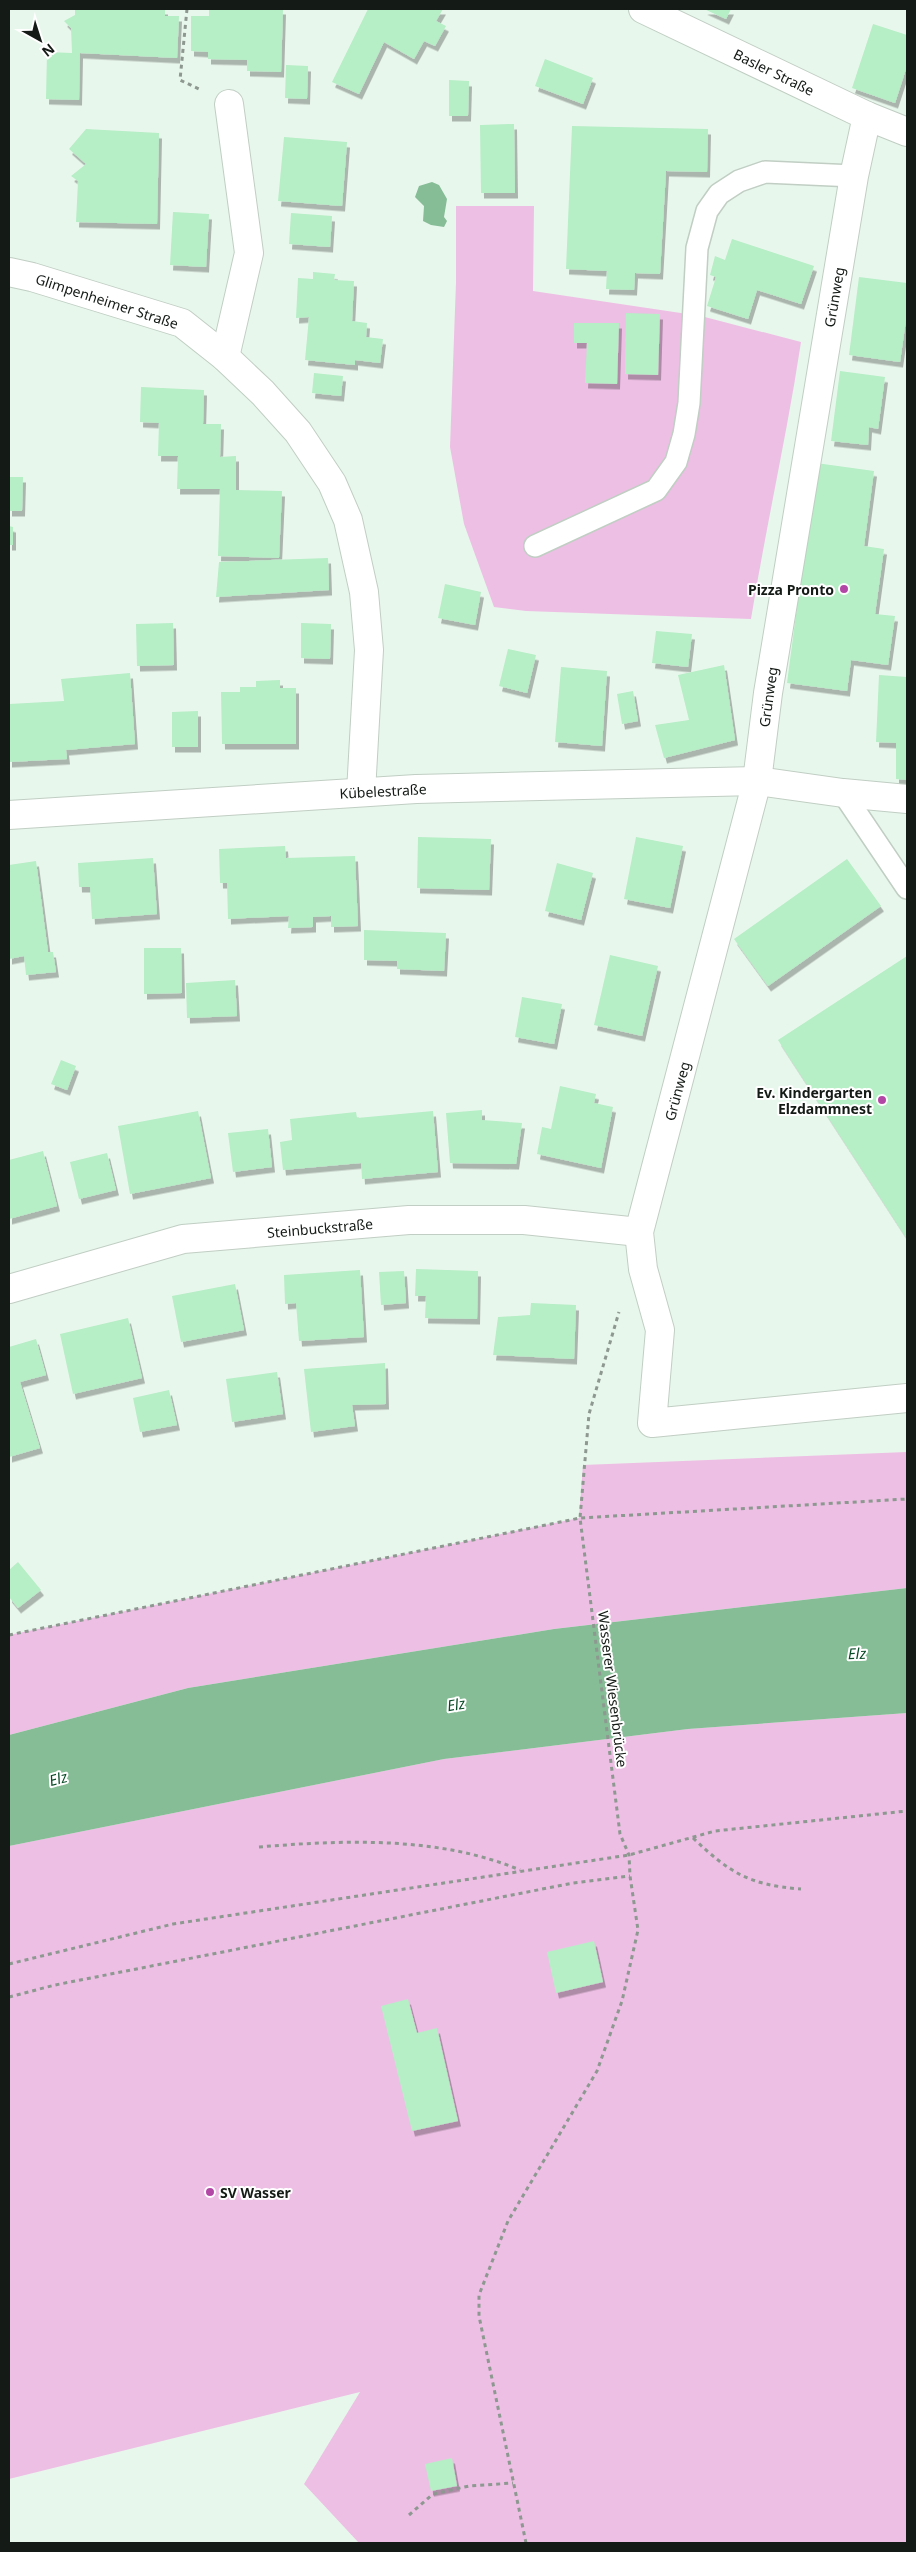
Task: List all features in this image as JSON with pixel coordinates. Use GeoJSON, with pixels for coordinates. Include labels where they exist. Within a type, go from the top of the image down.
{"type":"FeatureCollection","features":[{"type":"Feature","properties":{"kind":"street","name":"Basler Straße"},"geometry":{"type":"LineString","coordinates":[[643,9],[867,116],[907,132]]}},
{"type":"Feature","properties":{"kind":"street"},"geometry":{"type":"LineString","coordinates":[[225,357],[248,253],[229,104]]}},
{"type":"Feature","properties":{"kind":"street","name":"Grünweg"},"geometry":{"type":"LineString","coordinates":[[867,116],[854,176],[768,693],[757,781],[639,1232],[643,1270],[660,1330],[652,1423],[907,1398]]}},
{"type":"Feature","properties":{"kind":"street","name":"Glimpenheimer Straße"},"geometry":{"type":"LineString","coordinates":[[9,272],[32,277],[182,323],[225,357],[263,393],[298,432],[332,483],[348,520],[364,592],[369,650],[361,792]]}},
{"type":"Feature","properties":{"kind":"street","name":"Kübelestraße"},"geometry":{"type":"LineString","coordinates":[[9,815],[361,792],[757,781],[843,793],[907,798]]}},
{"type":"Feature","properties":{"kind":"street","name":"Steinbuckstraße"},"geometry":{"type":"LineString","coordinates":[[9,1289],[183,1239],[409,1220],[524,1220],[639,1232]]}},
{"type":"Feature","properties":{"kind":"lane"},"geometry":{"type":"LineString","coordinates":[[535,546],[656,490],[676,462],[684,434],[689,403],[697,248],[707,211],[719,194],[739,181],[765,172],[854,176]]}},
{"type":"Feature","properties":{"kind":"lane"},"geometry":{"type":"LineString","coordinates":[[843,793],[907,888]]}},
{"type":"Feature","properties":{"kind":"path"},"geometry":{"type":"LineString","coordinates":[[187,9],[180,80],[229,104]]}},
{"type":"Feature","properties":{"kind":"path","name":"Wasserer Wiesenbrücke"},"geometry":{"type":"LineString","coordinates":[[629,1855],[620,1834],[580,1518],[589,1414],[622,1304],[643,1270]]}},
{"type":"Feature","properties":{"kind":"path"},"geometry":{"type":"LineString","coordinates":[[9,1635],[580,1518],[907,1499]]}},
{"type":"Feature","properties":{"kind":"path"},"geometry":{"type":"LineString","coordinates":[[9,1964],[173,1924],[629,1855],[715,1831],[907,1811]]}},
{"type":"Feature","properties":{"kind":"path"},"geometry":{"type":"LineString","coordinates":[[692,1838],[720,1865],[753,1882],[801,1889]]}},
{"type":"Feature","properties":{"kind":"path"},"geometry":{"type":"LineString","coordinates":[[259,1847],[333,1841],[380,1842],[459,1852],[493,1859],[521,1871]]}},
{"type":"Feature","properties":{"kind":"path"},"geometry":{"type":"LineString","coordinates":[[526,2543],[478,2316],[479,2295],[508,2221],[578,2106],[597,2071],[607,2046],[625,1992],[638,1930],[630,1876],[629,1855]]}},
{"type":"Feature","properties":{"kind":"path"},"geometry":{"type":"LineString","coordinates":[[9,1997],[65,1983],[563,1884],[630,1876]]}},
{"type":"Feature","properties":{"kind":"path"},"geometry":{"type":"LineString","coordinates":[[409,2515],[433,2494],[470,2486],[513,2483]]}},
{"type":"Feature","properties":{"kind":"shaded area"},"geometry":{"type":"Polygon","coordinates":[[[456,206],[534,206],[533,291],[701,316],[801,342],[751,619],[526,611],[494,607],[464,524],[450,447],[456,282],[456,206]]]}},
{"type":"Feature","properties":{"kind":"shaded area"},"geometry":{"type":"Polygon","coordinates":[[[907,1452],[907,1588],[554,1629],[188,1688],[9,1735],[9,1635],[579,1518],[583,1465],[907,1452]]]}},
{"type":"Feature","properties":{"kind":"shaded area"},"geometry":{"type":"Polygon","coordinates":[[[907,1713],[907,2543],[359,2543],[304,2484],[360,2392],[9,2479],[9,1846],[444,1759],[688,1729],[907,1713]]]}},
{"type":"Feature","properties":{"kind":"water"},"geometry":{"type":"Polygon","coordinates":[[[432,182],[439,185],[447,199],[444,217],[447,221],[444,227],[431,225],[423,221],[424,206],[415,197],[419,186],[432,182]]]}},
{"type":"Feature","properties":{"kind":"water","name":"Elz"},"geometry":{"type":"Polygon","coordinates":[[[907,1588],[907,1713],[688,1729],[444,1759],[9,1846],[9,1735],[188,1688],[554,1629],[907,1588]]]}},
{"type":"Feature","properties":{"kind":"building"},"geometry":{"type":"Polygon","coordinates":[[[75,9],[165,9],[165,16],[179,16],[177,58],[80,53],[79,100],[46,99],[47,52],[72,53],[71,28],[64,21],[75,15],[75,9]]]}},
{"type":"Feature","properties":{"kind":"building"},"geometry":{"type":"Polygon","coordinates":[[[209,9],[283,9],[281,72],[247,71],[247,60],[208,59],[208,52],[191,51],[191,16],[209,16],[209,9]]]}},
{"type":"Feature","properties":{"kind":"building"},"geometry":{"type":"Polygon","coordinates":[[[368,9],[443,9],[436,21],[446,26],[435,46],[424,41],[414,59],[384,42],[359,94],[332,82],[368,9]]]}},
{"type":"Feature","properties":{"kind":"building"},"geometry":{"type":"Polygon","coordinates":[[[704,9],[731,9],[726,19],[704,9]]]}},
{"type":"Feature","properties":{"kind":"building"},"geometry":{"type":"Polygon","coordinates":[[[873,24],[907,35],[907,66],[895,103],[852,88],[873,24]]]}},
{"type":"Feature","properties":{"kind":"building"},"geometry":{"type":"Polygon","coordinates":[[[545,59],[593,78],[583,104],[535,86],[545,59]]]}},
{"type":"Feature","properties":{"kind":"building"},"geometry":{"type":"Polygon","coordinates":[[[286,65],[308,66],[307,99],[285,98],[286,65]]]}},
{"type":"Feature","properties":{"kind":"building"},"geometry":{"type":"Polygon","coordinates":[[[449,80],[469,81],[468,116],[449,116],[449,80]]]}},
{"type":"Feature","properties":{"kind":"building"},"geometry":{"type":"Polygon","coordinates":[[[514,124],[515,193],[481,193],[480,125],[514,124]]]}},
{"type":"Feature","properties":{"kind":"building"},"geometry":{"type":"Polygon","coordinates":[[[572,126],[708,129],[707,172],[666,171],[660,274],[635,273],[634,290],[606,289],[607,271],[566,269],[572,126]]]}},
{"type":"Feature","properties":{"kind":"building"},"geometry":{"type":"Polygon","coordinates":[[[86,129],[159,133],[157,224],[76,222],[78,181],[71,176],[86,164],[69,149],[86,129]]]}},
{"type":"Feature","properties":{"kind":"building"},"geometry":{"type":"Polygon","coordinates":[[[284,137],[347,142],[342,206],[278,201],[284,137]]]}},
{"type":"Feature","properties":{"kind":"building"},"geometry":{"type":"Polygon","coordinates":[[[173,212],[209,214],[206,267],[170,265],[173,212]]]}},
{"type":"Feature","properties":{"kind":"building"},"geometry":{"type":"Polygon","coordinates":[[[291,213],[332,216],[330,247],[289,244],[291,213]]]}},
{"type":"Feature","properties":{"kind":"building"},"geometry":{"type":"Polygon","coordinates":[[[732,239],[814,266],[801,304],[757,290],[748,319],[707,306],[716,277],[710,275],[715,256],[725,260],[732,239]]]}},
{"type":"Feature","properties":{"kind":"building"},"geometry":{"type":"Polygon","coordinates":[[[313,272],[335,274],[334,280],[354,281],[352,321],[367,323],[366,337],[383,339],[380,363],[355,360],[355,365],[305,360],[309,317],[296,318],[298,278],[313,279],[313,272]]]}},
{"type":"Feature","properties":{"kind":"building"},"geometry":{"type":"Polygon","coordinates":[[[859,277],[907,283],[907,313],[900,362],[849,355],[859,277]]]}},
{"type":"Feature","properties":{"kind":"building"},"geometry":{"type":"Polygon","coordinates":[[[626,313],[660,314],[658,375],[625,374],[626,313]]]}},
{"type":"Feature","properties":{"kind":"building"},"geometry":{"type":"Polygon","coordinates":[[[574,323],[619,323],[617,384],[585,383],[587,343],[574,343],[574,323]]]}},
{"type":"Feature","properties":{"kind":"building"},"geometry":{"type":"Polygon","coordinates":[[[840,371],[885,377],[878,429],[869,427],[868,445],[831,441],[840,371]]]}},
{"type":"Feature","properties":{"kind":"building"},"geometry":{"type":"Polygon","coordinates":[[[314,373],[343,376],[341,396],[312,393],[314,373]]]}},
{"type":"Feature","properties":{"kind":"building"},"geometry":{"type":"Polygon","coordinates":[[[141,387],[204,390],[203,424],[221,424],[220,457],[236,456],[236,490],[282,491],[279,558],[218,556],[220,489],[177,489],[178,456],[158,456],[159,423],[140,422],[141,387]]]}},
{"type":"Feature","properties":{"kind":"building"},"geometry":{"type":"Polygon","coordinates":[[[816,463],[874,471],[864,546],[884,549],[875,614],[895,616],[888,665],[851,660],[847,691],[787,683],[816,463]]]}},
{"type":"Feature","properties":{"kind":"building"},"geometry":{"type":"Polygon","coordinates":[[[9,477],[23,477],[22,511],[9,511],[9,477]]]}},
{"type":"Feature","properties":{"kind":"building"},"geometry":{"type":"Polygon","coordinates":[[[9,526],[13,527],[13,545],[9,545],[9,526]]]}},
{"type":"Feature","properties":{"kind":"building"},"geometry":{"type":"Polygon","coordinates":[[[328,558],[329,590],[216,597],[219,562],[328,558]]]}},
{"type":"Feature","properties":{"kind":"building"},"geometry":{"type":"Polygon","coordinates":[[[445,584],[481,592],[475,625],[438,618],[445,584]]]}},
{"type":"Feature","properties":{"kind":"building"},"geometry":{"type":"Polygon","coordinates":[[[173,623],[174,665],[137,666],[136,624],[173,623]]]}},
{"type":"Feature","properties":{"kind":"building"},"geometry":{"type":"Polygon","coordinates":[[[301,623],[331,624],[330,659],[301,658],[301,623]]]}},
{"type":"Feature","properties":{"kind":"building"},"geometry":{"type":"Polygon","coordinates":[[[656,631],[692,634],[688,667],[652,663],[656,631]]]}},
{"type":"Feature","properties":{"kind":"building"},"geometry":{"type":"Polygon","coordinates":[[[508,649],[536,655],[527,693],[499,686],[508,649]]]}},
{"type":"Feature","properties":{"kind":"building"},"geometry":{"type":"Polygon","coordinates":[[[724,665],[735,740],[664,758],[655,725],[689,720],[678,675],[724,665]]]}},
{"type":"Feature","properties":{"kind":"building"},"geometry":{"type":"Polygon","coordinates":[[[561,667],[607,671],[602,746],[555,742],[561,667]]]}},
{"type":"Feature","properties":{"kind":"building"},"geometry":{"type":"Polygon","coordinates":[[[130,673],[135,744],[66,750],[67,759],[9,762],[9,704],[64,701],[61,679],[130,673]]]}},
{"type":"Feature","properties":{"kind":"building"},"geometry":{"type":"Polygon","coordinates":[[[879,675],[907,677],[907,780],[896,779],[896,743],[876,742],[879,675]]]}},
{"type":"Feature","properties":{"kind":"building"},"geometry":{"type":"Polygon","coordinates":[[[280,680],[280,688],[296,688],[296,744],[222,744],[221,692],[240,692],[240,687],[256,687],[256,681],[280,680]]]}},
{"type":"Feature","properties":{"kind":"building"},"geometry":{"type":"Polygon","coordinates":[[[633,691],[638,721],[622,724],[617,694],[633,691]]]}},
{"type":"Feature","properties":{"kind":"building"},"geometry":{"type":"Polygon","coordinates":[[[198,711],[198,747],[172,747],[172,712],[198,711]]]}},
{"type":"Feature","properties":{"kind":"building"},"geometry":{"type":"Polygon","coordinates":[[[418,837],[491,839],[489,890],[417,888],[418,837]]]}},
{"type":"Feature","properties":{"kind":"building"},"geometry":{"type":"Polygon","coordinates":[[[636,837],[683,846],[670,908],[624,899],[636,837]]]}},
{"type":"Feature","properties":{"kind":"building"},"geometry":{"type":"Polygon","coordinates":[[[285,846],[286,858],[355,856],[358,926],[331,927],[331,916],[313,917],[313,927],[288,928],[289,916],[228,919],[227,883],[220,883],[219,849],[285,846]]]}},
{"type":"Feature","properties":{"kind":"building"},"geometry":{"type":"Polygon","coordinates":[[[153,858],[157,914],[92,919],[90,887],[79,887],[78,863],[153,858]]]}},
{"type":"Feature","properties":{"kind":"building"},"geometry":{"type":"Polygon","coordinates":[[[847,859],[881,906],[768,986],[734,939],[847,859]]]}},
{"type":"Feature","properties":{"kind":"building"},"geometry":{"type":"Polygon","coordinates":[[[36,861],[48,952],[53,952],[56,972],[26,975],[24,956],[9,959],[9,865],[36,861]]]}},
{"type":"Feature","properties":{"kind":"building"},"geometry":{"type":"Polygon","coordinates":[[[557,863],[593,873],[581,920],[545,911],[557,863]]]}},
{"type":"Feature","properties":{"kind":"building"},"geometry":{"type":"Polygon","coordinates":[[[364,930],[446,933],[444,971],[397,969],[397,961],[364,960],[364,930]]]}},
{"type":"Feature","properties":{"kind":"building"},"geometry":{"type":"Polygon","coordinates":[[[144,948],[181,948],[182,993],[144,994],[144,948]]]}},
{"type":"Feature","properties":{"kind":"building"},"geometry":{"type":"Polygon","coordinates":[[[610,955],[658,966],[642,1036],[594,1025],[610,955]]]}},
{"type":"Feature","properties":{"kind":"building"},"geometry":{"type":"Polygon","coordinates":[[[907,956],[907,1239],[778,1040],[907,956]]]}},
{"type":"Feature","properties":{"kind":"building"},"geometry":{"type":"Polygon","coordinates":[[[235,980],[237,1016],[187,1018],[186,983],[235,980]]]}},
{"type":"Feature","properties":{"kind":"building"},"geometry":{"type":"Polygon","coordinates":[[[522,997],[562,1004],[554,1044],[515,1037],[522,997]]]}},
{"type":"Feature","properties":{"kind":"building"},"geometry":{"type":"Polygon","coordinates":[[[61,1060],[76,1066],[67,1090],[51,1084],[61,1060]]]}},
{"type":"Feature","properties":{"kind":"building"},"geometry":{"type":"Polygon","coordinates":[[[560,1086],[596,1094],[594,1103],[613,1107],[601,1168],[537,1154],[542,1127],[551,1129],[560,1086]]]}},
{"type":"Feature","properties":{"kind":"building"},"geometry":{"type":"Polygon","coordinates":[[[482,1110],[482,1120],[522,1123],[516,1164],[450,1163],[446,1113],[482,1110]]]}},
{"type":"Feature","properties":{"kind":"building"},"geometry":{"type":"Polygon","coordinates":[[[198,1111],[211,1178],[130,1194],[118,1126],[198,1111]]]}},
{"type":"Feature","properties":{"kind":"building"},"geometry":{"type":"Polygon","coordinates":[[[433,1111],[438,1172],[362,1179],[361,1163],[283,1170],[280,1142],[292,1140],[290,1119],[356,1112],[357,1118],[433,1111]]]}},
{"type":"Feature","properties":{"kind":"building"},"geometry":{"type":"Polygon","coordinates":[[[268,1129],[272,1167],[233,1172],[228,1133],[268,1129]]]}},
{"type":"Feature","properties":{"kind":"building"},"geometry":{"type":"Polygon","coordinates":[[[43,1151],[57,1206],[9,1219],[9,1160],[43,1151]]]}},
{"type":"Feature","properties":{"kind":"building"},"geometry":{"type":"Polygon","coordinates":[[[107,1153],[116,1190],[79,1199],[70,1162],[107,1153]]]}},
{"type":"Feature","properties":{"kind":"building"},"geometry":{"type":"Polygon","coordinates":[[[416,1269],[478,1271],[477,1319],[425,1318],[426,1296],[415,1296],[416,1269]]]}},
{"type":"Feature","properties":{"kind":"building"},"geometry":{"type":"Polygon","coordinates":[[[360,1270],[364,1337],[299,1341],[296,1303],[285,1304],[284,1275],[360,1270]]]}},
{"type":"Feature","properties":{"kind":"building"},"geometry":{"type":"Polygon","coordinates":[[[404,1271],[406,1303],[381,1305],[379,1272],[404,1271]]]}},
{"type":"Feature","properties":{"kind":"building"},"geometry":{"type":"Polygon","coordinates":[[[235,1284],[244,1330],[181,1342],[172,1296],[235,1284]]]}},
{"type":"Feature","properties":{"kind":"building"},"geometry":{"type":"Polygon","coordinates":[[[531,1303],[576,1305],[574,1359],[493,1355],[498,1317],[530,1315],[531,1303]]]}},
{"type":"Feature","properties":{"kind":"building"},"geometry":{"type":"Polygon","coordinates":[[[128,1318],[142,1378],[73,1394],[60,1334],[128,1318]]]}},
{"type":"Feature","properties":{"kind":"building"},"geometry":{"type":"Polygon","coordinates":[[[36,1339],[46,1375],[20,1382],[40,1448],[9,1457],[9,1347],[36,1339]]]}},
{"type":"Feature","properties":{"kind":"building"},"geometry":{"type":"Polygon","coordinates":[[[385,1363],[386,1404],[352,1405],[355,1426],[311,1432],[304,1369],[385,1363]]]}},
{"type":"Feature","properties":{"kind":"building"},"geometry":{"type":"Polygon","coordinates":[[[277,1372],[283,1414],[232,1422],[226,1379],[277,1372]]]}},
{"type":"Feature","properties":{"kind":"building"},"geometry":{"type":"Polygon","coordinates":[[[169,1390],[177,1425],[140,1432],[133,1398],[169,1390]]]}},
{"type":"Feature","properties":{"kind":"building"},"geometry":{"type":"Polygon","coordinates":[[[18,1562],[41,1590],[18,1608],[9,1597],[9,1570],[18,1562]]]}},
{"type":"Feature","properties":{"kind":"building"},"geometry":{"type":"Polygon","coordinates":[[[594,1941],[603,1982],[556,1993],[547,1952],[594,1941]]]}},
{"type":"Feature","properties":{"kind":"building"},"geometry":{"type":"Polygon","coordinates":[[[408,1999],[417,2033],[437,2028],[458,2121],[412,2131],[381,2006],[408,1999]]]}},
{"type":"Feature","properties":{"kind":"building"},"geometry":{"type":"Polygon","coordinates":[[[452,2458],[457,2486],[431,2491],[425,2464],[452,2458]]]}},
{"type":"Feature","properties":{"kind":"place","name":"Pizza Pronto"},"geometry":{"type":"Point","coordinates":[844,589]}},
{"type":"Feature","properties":{"kind":"place","name":"Ev. Kindergarten Elzdammnest"},"geometry":{"type":"Point","coordinates":[882,1100]}},
{"type":"Feature","properties":{"kind":"place","name":"SV Wasser"},"geometry":{"type":"Point","coordinates":[210,2192]}}]}
